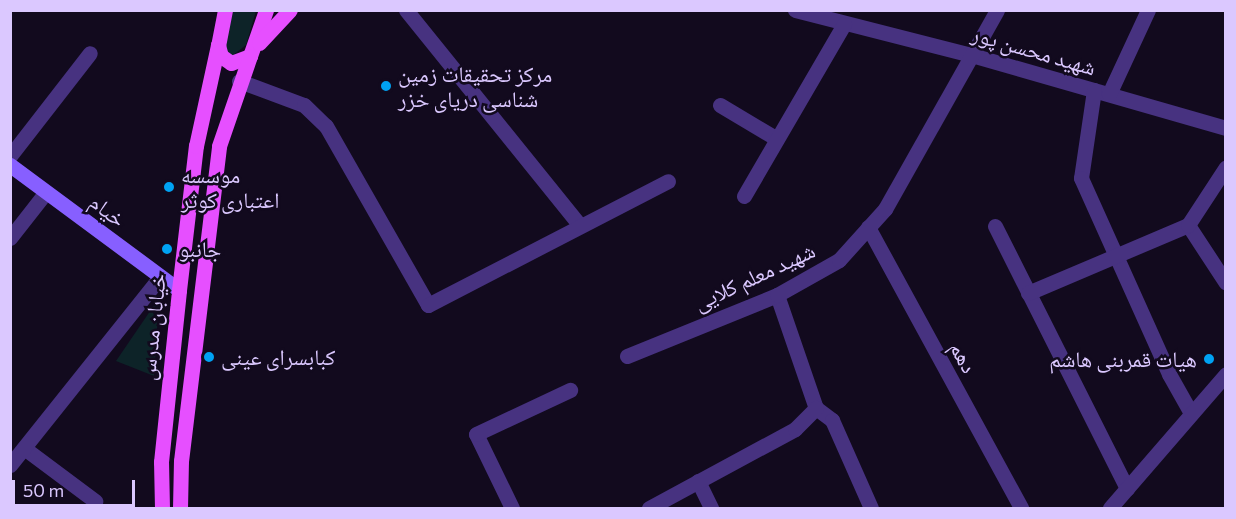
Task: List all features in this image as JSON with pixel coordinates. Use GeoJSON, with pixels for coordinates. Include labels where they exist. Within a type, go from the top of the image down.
{"type":"FeatureCollection","features":[{"type":"Feature","properties":{"kind":"main road","name":"خیابان مدرس"},"geometry":{"type":"LineString","coordinates":[[162,508],[161,462],[178,290],[196,146],[225,10]]}},
{"type":"Feature","properties":{"kind":"main road"},"geometry":{"type":"LineString","coordinates":[[252,52],[266,10]]}},
{"type":"Feature","properties":{"kind":"main road"},"geometry":{"type":"LineString","coordinates":[[218,45],[221,56],[231,63],[252,52],[290,10]]}},
{"type":"Feature","properties":{"kind":"main road","name":"خیابان مدرس"},"geometry":{"type":"LineString","coordinates":[[180,508],[181,461],[219,146],[239,81],[252,52]]}},
{"type":"Feature","properties":{"kind":"main road","name":"خیام"},"geometry":{"type":"LineString","coordinates":[[10,165],[178,290]]}},
{"type":"Feature","properties":{"kind":"street"},"geometry":{"type":"LineString","coordinates":[[406,10],[580,226]]}},
{"type":"Feature","properties":{"kind":"street","name":"شهید محسن پور"},"geometry":{"type":"LineString","coordinates":[[795,10],[975,56],[1226,128]]}},
{"type":"Feature","properties":{"kind":"street","name":"شهید معلم کلایی"},"geometry":{"type":"LineString","coordinates":[[627,356],[777,295],[839,260],[885,209],[975,56],[997,10]]}},
{"type":"Feature","properties":{"kind":"street"},"geometry":{"type":"LineString","coordinates":[[1148,10],[1102,92],[1080,178],[1099,214],[1169,374],[1191,413]]}},
{"type":"Feature","properties":{"kind":"street"},"geometry":{"type":"LineString","coordinates":[[744,196],[844,24]]}},
{"type":"Feature","properties":{"kind":"street"},"geometry":{"type":"LineString","coordinates":[[10,156],[90,53]]}},
{"type":"Feature","properties":{"kind":"street"},"geometry":{"type":"LineString","coordinates":[[239,81],[304,105],[327,126],[428,305],[668,181]]}},
{"type":"Feature","properties":{"kind":"street"},"geometry":{"type":"LineString","coordinates":[[720,105],[777,139]]}},
{"type":"Feature","properties":{"kind":"street"},"geometry":{"type":"LineString","coordinates":[[1028,293],[1116,253],[1188,225],[1226,167]]}},
{"type":"Feature","properties":{"kind":"street"},"geometry":{"type":"LineString","coordinates":[[10,238],[46,192]]}},
{"type":"Feature","properties":{"kind":"street"},"geometry":{"type":"LineString","coordinates":[[1188,225],[1226,283]]}},
{"type":"Feature","properties":{"kind":"street"},"geometry":{"type":"LineString","coordinates":[[995,226],[1127,489]]}},
{"type":"Feature","properties":{"kind":"street","name":"دهم"},"geometry":{"type":"LineString","coordinates":[[868,227],[1021,508]]}},
{"type":"Feature","properties":{"kind":"street"},"geometry":{"type":"LineString","coordinates":[[10,465],[160,277]]}},
{"type":"Feature","properties":{"kind":"street"},"geometry":{"type":"LineString","coordinates":[[777,295],[816,408],[832,420],[871,508]]}},
{"type":"Feature","properties":{"kind":"street"},"geometry":{"type":"LineString","coordinates":[[1110,508],[1191,413],[1224,379]]}},
{"type":"Feature","properties":{"kind":"street"},"geometry":{"type":"LineString","coordinates":[[512,508],[476,434],[570,390]]}},
{"type":"Feature","properties":{"kind":"street"},"geometry":{"type":"LineString","coordinates":[[649,508],[795,429],[816,408]]}},
{"type":"Feature","properties":{"kind":"street"},"geometry":{"type":"LineString","coordinates":[[24,448],[94,501]]}},
{"type":"Feature","properties":{"kind":"street"},"geometry":{"type":"LineString","coordinates":[[698,481],[711,508]]}},
{"type":"Feature","properties":{"kind":"green space"},"geometry":{"type":"Polygon","coordinates":[[[229,11],[256,11],[246,45],[232,56],[222,50],[229,11]]]}},
{"type":"Feature","properties":{"kind":"green space"},"geometry":{"type":"Polygon","coordinates":[[[159,298],[154,376],[116,361],[159,298]]]}},
{"type":"Feature","properties":{"kind":"place","name":"مرکز تحقیقات زمین شناسی دریای خزر"},"geometry":{"type":"Point","coordinates":[386,86]}},
{"type":"Feature","properties":{"kind":"place","name":"موسسه اعتباری کوثر"},"geometry":{"type":"Point","coordinates":[169,187]}},
{"type":"Feature","properties":{"kind":"place","name":"جانبو"},"geometry":{"type":"Point","coordinates":[167,249]}},
{"type":"Feature","properties":{"kind":"place","name":"کبابسرای عینی"},"geometry":{"type":"Point","coordinates":[209,357]}},
{"type":"Feature","properties":{"kind":"place","name":"هیات قمربنی هاشم"},"geometry":{"type":"Point","coordinates":[1209,359]}}]}
